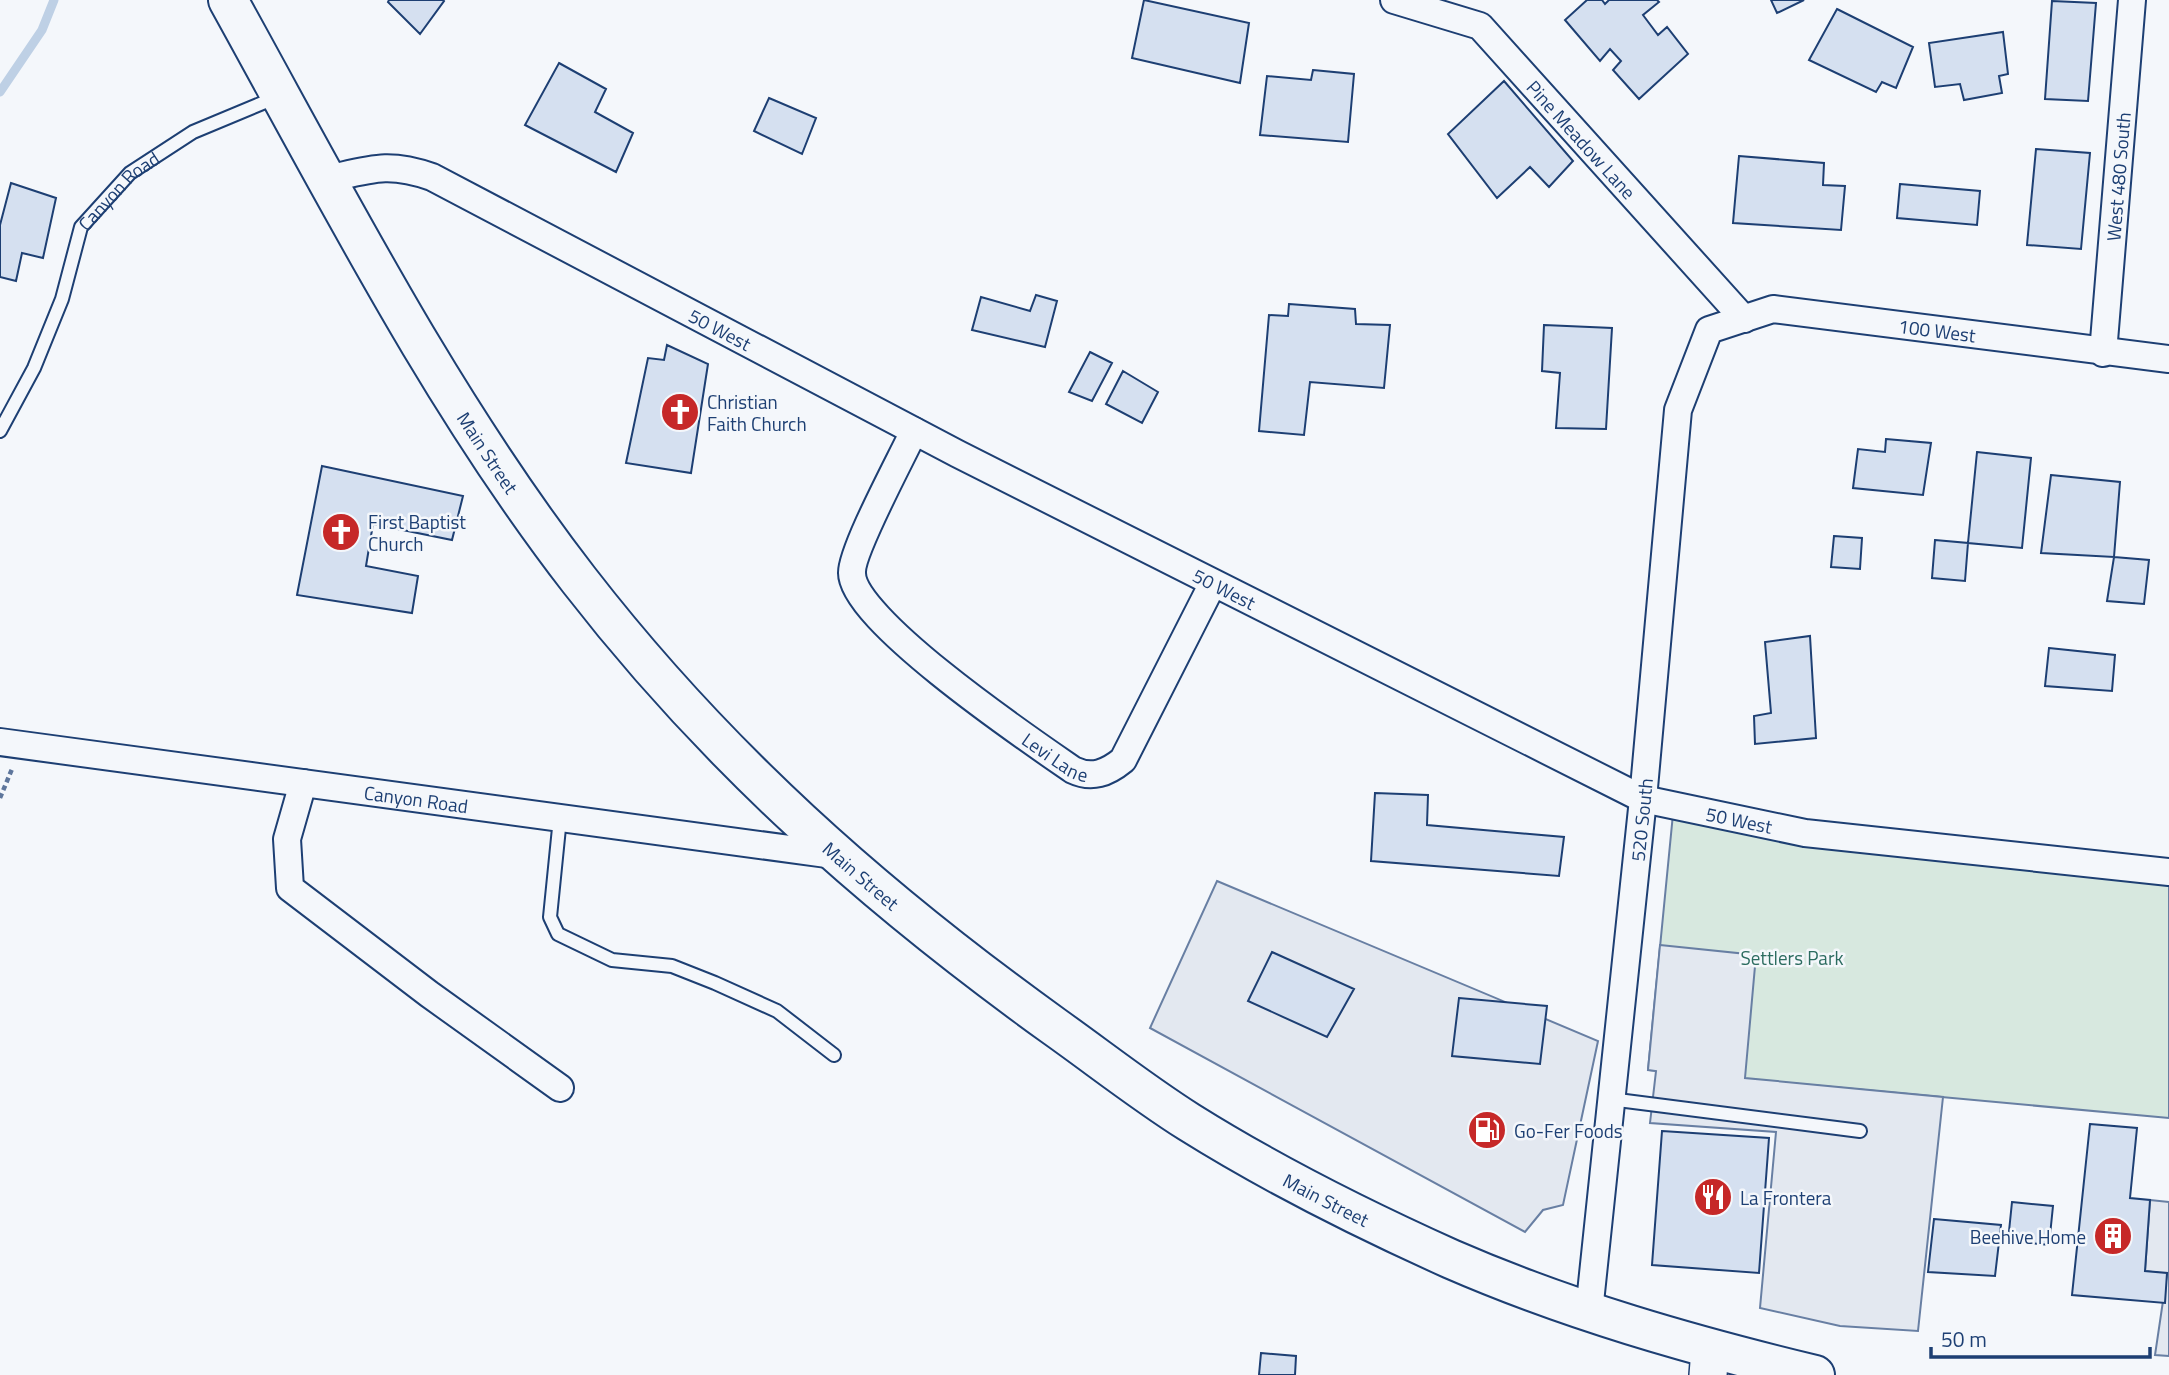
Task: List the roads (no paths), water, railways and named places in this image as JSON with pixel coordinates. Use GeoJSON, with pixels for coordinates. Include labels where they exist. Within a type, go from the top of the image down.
{"type":"FeatureCollection","features":[{"type":"Feature","properties":{"kind":"highway","name":"Main Street"},"geometry":{"type":"LineString","coordinates":[[228,0],[422,346],[484,445],[579,580],[694,719],[834,855],[953,954],[1189,1122],[1349,1211],[1455,1260],[1709,1362],[1815,1375]]}},
{"type":"Feature","properties":{"kind":"street","name":"Pine Meadow Lane"},"geometry":{"type":"LineString","coordinates":[[1394,0],[1480,26],[1744,318]]}},
{"type":"Feature","properties":{"kind":"street","name":"West 480 South"},"geometry":{"type":"LineString","coordinates":[[2103,353],[2132,0]]}},
{"type":"Feature","properties":{"kind":"street","name":"50 West"},"geometry":{"type":"LineString","coordinates":[[328,180],[377,167],[402,167],[432,177],[914,431],[1643,799],[1805,832],[2169,872]]}},
{"type":"Feature","properties":{"kind":"street","name":"100 West"},"geometry":{"type":"LineString","coordinates":[[1709,330],[1773,309],[2103,353],[2169,359]]}},
{"type":"Feature","properties":{"kind":"street","name":"520 South"},"geometry":{"type":"LineString","coordinates":[[1589,1312],[1609,1099],[1643,799],[1678,410],[1709,330]]}},
{"type":"Feature","properties":{"kind":"street","name":"Levi Lane"},"geometry":{"type":"LineString","coordinates":[[914,431],[855,557],[851,577],[856,590],[948,681],[1084,775],[1111,770],[1123,760],[1213,583]]}},
{"type":"Feature","properties":{"kind":"street","name":"Canyon Road"},"geometry":{"type":"LineString","coordinates":[[0,742],[834,855]]}},
{"type":"Feature","properties":{"kind":"street"},"geometry":{"type":"LineString","coordinates":[[303,783],[287,839],[290,888],[419,987],[560,1088]]}},
{"type":"Feature","properties":{"kind":"lane","name":"Canyon Road"},"geometry":{"type":"LineString","coordinates":[[0,431],[34,368],[53,322],[81,227],[130,173],[193,132],[281,95]]}},
{"type":"Feature","properties":{"kind":"lane"},"geometry":{"type":"LineString","coordinates":[[560,818],[550,917],[558,934],[612,960],[672,966],[715,983],[777,1011],[834,1055]]}},
{"type":"Feature","properties":{"kind":"lane"},"geometry":{"type":"LineString","coordinates":[[1609,1099],[1860,1131]]}},
{"type":"Feature","properties":{"kind":"waterway"},"geometry":{"type":"LineString","coordinates":[[0,92],[42,30],[54,0]]}},
{"type":"Feature","properties":{"kind":"place","name":"Christian Faith Church"},"geometry":{"type":"Point","coordinates":[680,412]}},
{"type":"Feature","properties":{"kind":"place","name":"First Baptist Church"},"geometry":{"type":"Point","coordinates":[341,532]}},
{"type":"Feature","properties":{"kind":"place","name":"Go-Fer Foods"},"geometry":{"type":"Point","coordinates":[1487,1130]}},
{"type":"Feature","properties":{"kind":"place","name":"La Frontera"},"geometry":{"type":"Point","coordinates":[1713,1197]}},
{"type":"Feature","properties":{"kind":"place","name":"Beehive Home"},"geometry":{"type":"Point","coordinates":[2113,1236]}},
{"type":"Feature","properties":{"kind":"park label","name":"Settlers Park"},"geometry":{"type":"Point","coordinates":[1792,957]}}]}
